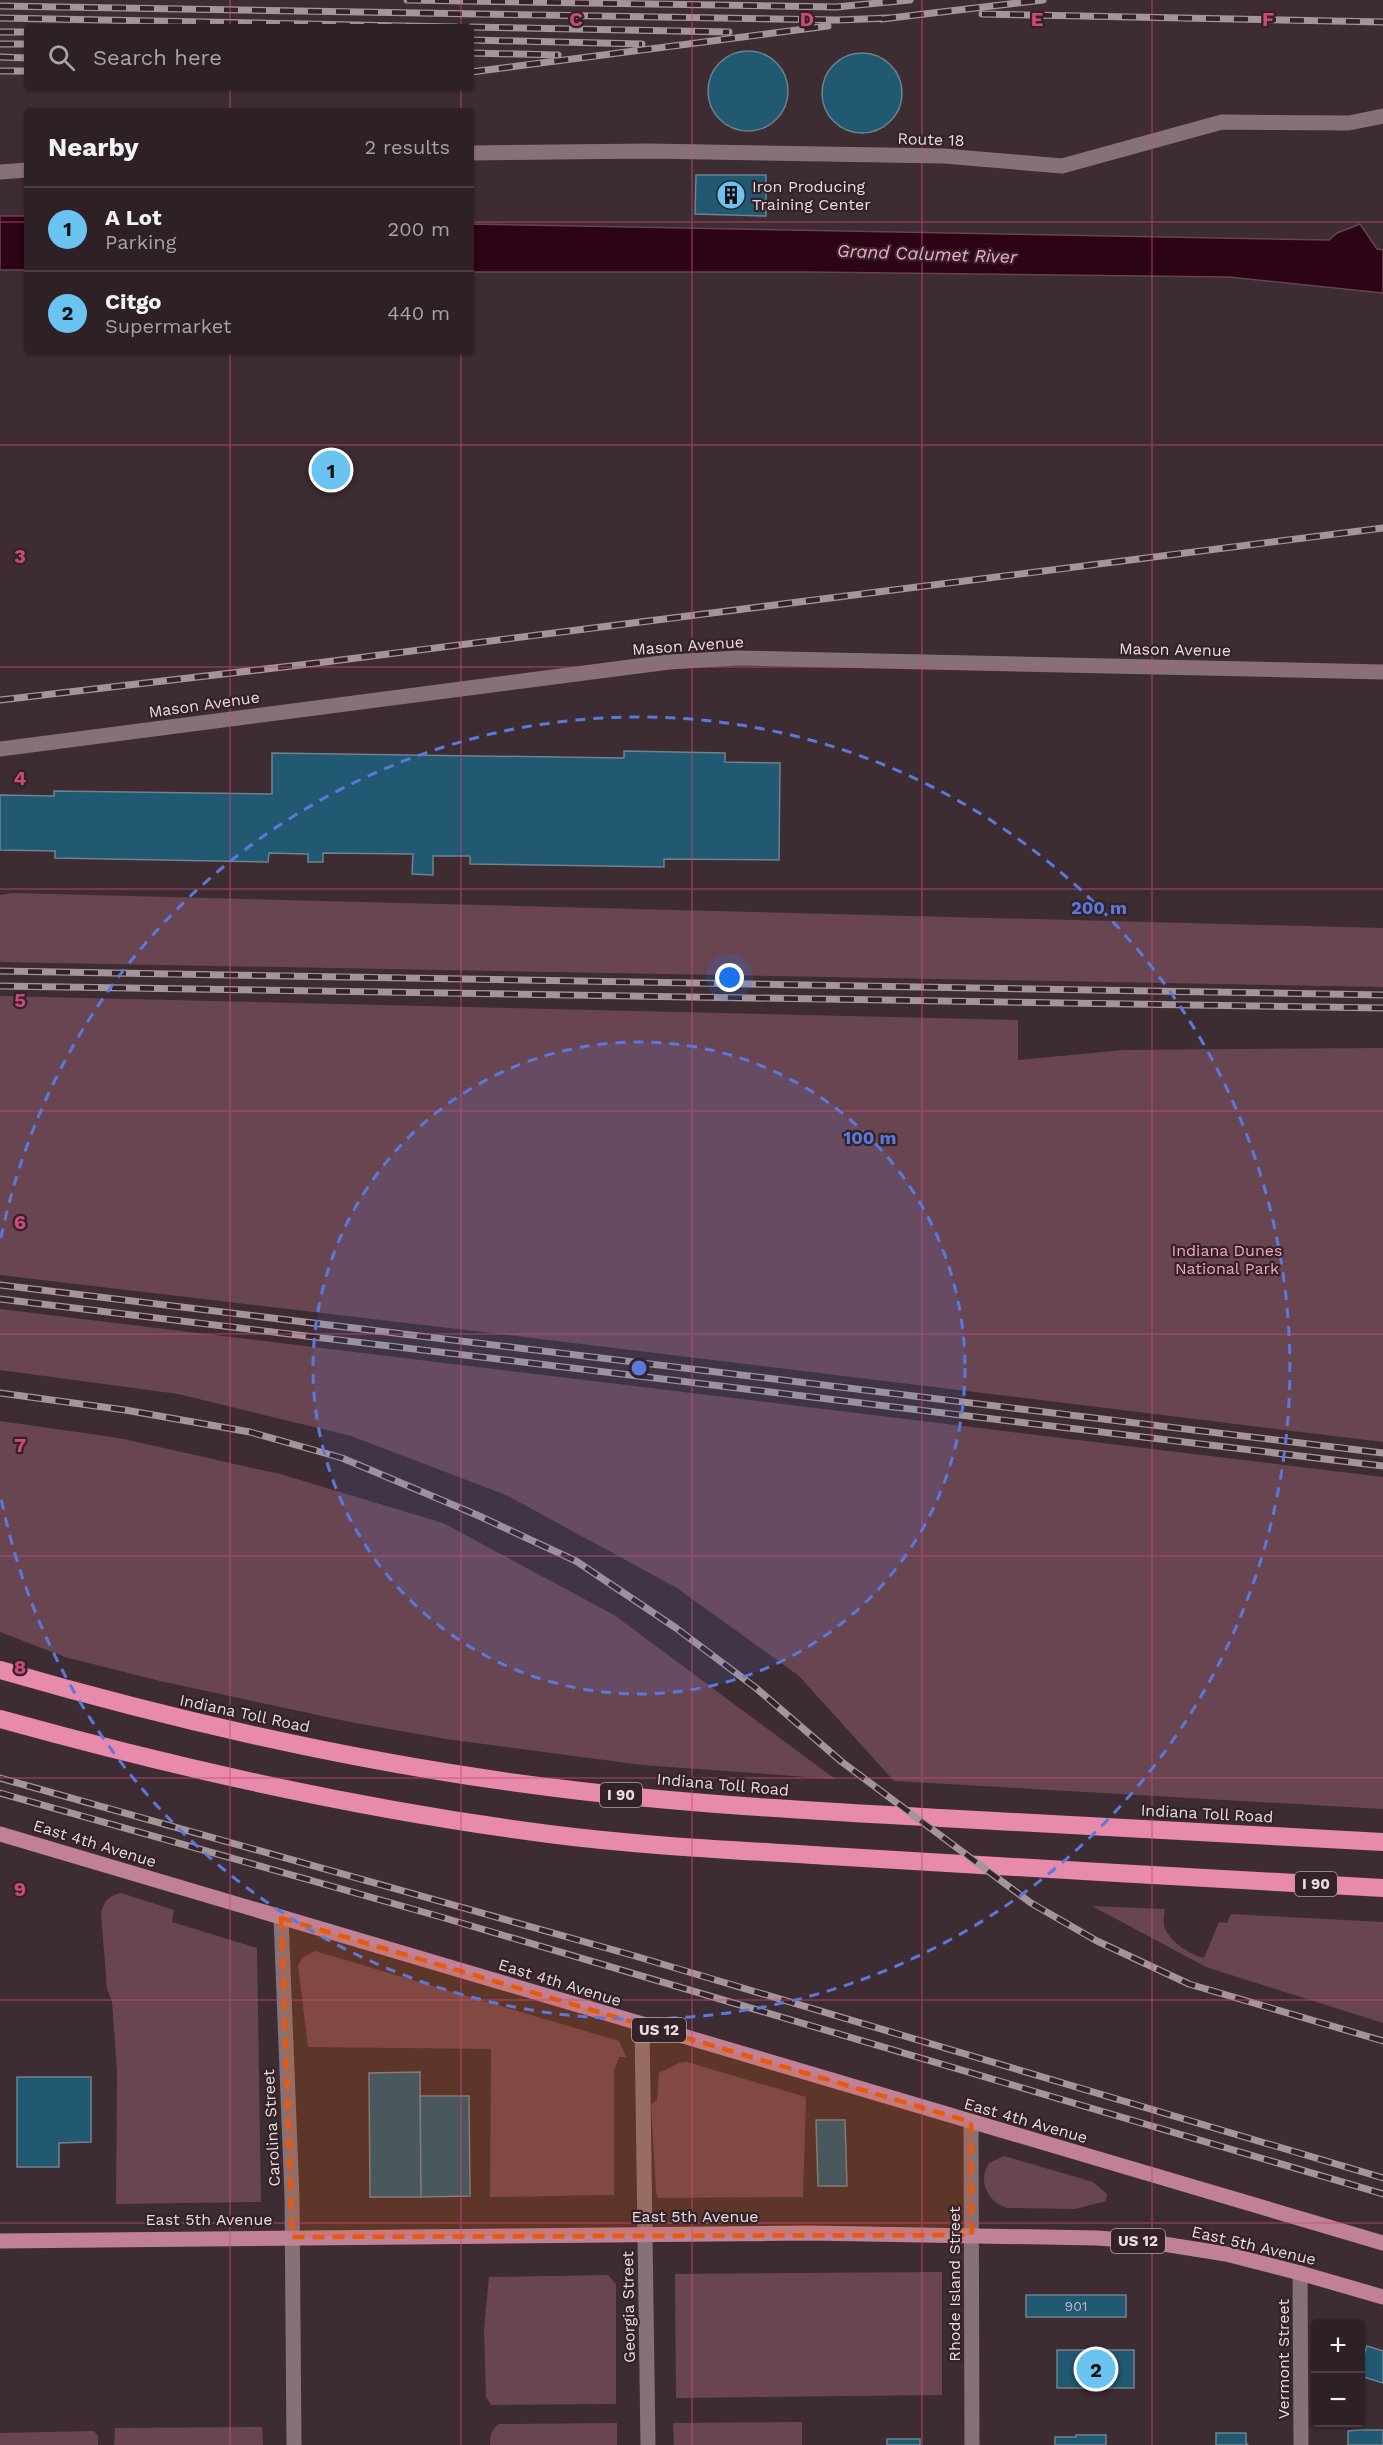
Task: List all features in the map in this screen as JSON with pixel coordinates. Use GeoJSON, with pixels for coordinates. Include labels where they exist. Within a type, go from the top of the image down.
{"type":"FeatureCollection","features":[{"type":"Feature","properties":{"kind":"highway","name":"Indiana Toll Road"},"geometry":{"type":"LineString","coordinates":[[0,1670],[113,1703],[243,1734],[383,1762],[556,1788],[714,1804],[1383,1842]]}},
{"type":"Feature","properties":{"kind":"highway","name":"I 90"},"geometry":{"type":"LineString","coordinates":[[0,1719],[104,1748],[233,1779],[379,1808],[551,1834],[857,1858],[1383,1888]]}},
{"type":"Feature","properties":{"kind":"main road","name":"East 4th Avenue"},"geometry":{"type":"LineString","coordinates":[[0,1834],[1318,2224]]}},
{"type":"Feature","properties":{"kind":"main road","name":"East 5th Avenue"},"geometry":{"type":"LineString","coordinates":[[1318,2224],[1383,2243]]}},
{"type":"Feature","properties":{"kind":"main road","name":"East 5th Avenue"},"geometry":{"type":"LineString","coordinates":[[0,2241],[644,2234],[972,2235],[1097,2238],[1151,2242],[1226,2254],[1383,2297]]}},
{"type":"Feature","properties":{"kind":"street","name":"Route 18"},"geometry":{"type":"LineString","coordinates":[[474,153],[650,151],[944,156],[1062,166],[1222,122],[1349,123],[1383,116]]}},
{"type":"Feature","properties":{"kind":"street"},"geometry":{"type":"LineString","coordinates":[[0,172],[24,170]]}},
{"type":"Feature","properties":{"kind":"street","name":"Mason Avenue"},"geometry":{"type":"LineString","coordinates":[[0,749],[669,662],[737,658],[1383,672]]}},
{"type":"Feature","properties":{"kind":"street","name":"Carolina Street"},"geometry":{"type":"LineString","coordinates":[[281,1918],[292,2237],[294,2445]]}},
{"type":"Feature","properties":{"kind":"street","name":"Georgia Street"},"geometry":{"type":"LineString","coordinates":[[642,2025],[648,2445]]}},
{"type":"Feature","properties":{"kind":"street","name":"Rhode Island Street"},"geometry":{"type":"LineString","coordinates":[[971,2122],[972,2445]]}},
{"type":"Feature","properties":{"kind":"street","name":"Vermont Street"},"geometry":{"type":"LineString","coordinates":[[1300,2273],[1301,2445]]}},
{"type":"Feature","properties":{"kind":"highlighted area"},"geometry":{"type":"Polygon","coordinates":[[[281,1918],[971,2122],[972,2235],[292,2237],[281,1918]]]}},
{"type":"Feature","properties":{"kind":"green space"},"geometry":{"type":"Polygon","coordinates":[[[13,893],[1383,928],[1383,987],[0,962],[0,895],[13,893]]]}},
{"type":"Feature","properties":{"kind":"green space","name":"Indiana Dunes National Park"},"geometry":{"type":"Polygon","coordinates":[[[0,996],[1018,1020],[1018,1060],[1124,1050],[1383,1048],[1383,1442],[0,1275],[0,996]]]}},
{"type":"Feature","properties":{"kind":"green space"},"geometry":{"type":"Polygon","coordinates":[[[0,1309],[1383,1477],[1383,1809],[894,1781],[799,1676],[677,1588],[506,1495],[351,1436],[178,1394],[0,1370],[0,1309]]]}},
{"type":"Feature","properties":{"kind":"green space"},"geometry":{"type":"Polygon","coordinates":[[[0,1421],[119,1438],[280,1474],[443,1523],[614,1615],[835,1779],[642,1765],[446,1739],[350,1722],[160,1681],[65,1657],[0,1632],[0,1421]]]}},
{"type":"Feature","properties":{"kind":"green space"},"geometry":{"type":"Polygon","coordinates":[[[121,1893],[174,1910],[172,1922],[257,1948],[261,2202],[116,2204],[117,2071],[112,2002],[107,1989],[101,1913],[107,1900],[121,1893]]]}},
{"type":"Feature","properties":{"kind":"green space"},"geometry":{"type":"Polygon","coordinates":[[[1092,1906],[1165,1909],[1164,1925],[1168,1934],[1182,1947],[1204,1958],[1219,1922],[1227,1923],[1231,1914],[1383,1922],[1383,2023],[1206,1967],[1092,1906]]]}},
{"type":"Feature","properties":{"kind":"green space"},"geometry":{"type":"Polygon","coordinates":[[[315,1951],[619,2041],[626,2057],[619,2057],[614,2071],[614,2195],[490,2197],[491,2049],[308,2047],[298,1965],[303,1957],[315,1951]]]}},
{"type":"Feature","properties":{"kind":"green space"},"geometry":{"type":"Polygon","coordinates":[[[687,2062],[806,2097],[803,2197],[658,2198],[651,2104],[657,2100],[659,2073],[679,2063],[687,2062]]]}},
{"type":"Feature","properties":{"kind":"green space"},"geometry":{"type":"Polygon","coordinates":[[[1004,2156],[1093,2182],[1107,2194],[1106,2201],[1075,2209],[1008,2208],[1001,2205],[986,2190],[984,2177],[989,2163],[1004,2156]]]}},
{"type":"Feature","properties":{"kind":"green space"},"geometry":{"type":"Polygon","coordinates":[[[942,2272],[942,2395],[676,2398],[675,2274],[942,2272]]]}},
{"type":"Feature","properties":{"kind":"green space"},"geometry":{"type":"Polygon","coordinates":[[[608,2275],[616,2284],[616,2404],[491,2405],[486,2397],[484,2329],[489,2277],[608,2275]]]}},
{"type":"Feature","properties":{"kind":"green space"},"geometry":{"type":"Polygon","coordinates":[[[802,2422],[802,2445],[674,2445],[673,2423],[802,2422]]]}},
{"type":"Feature","properties":{"kind":"green space"},"geometry":{"type":"Polygon","coordinates":[[[617,2423],[617,2445],[490,2445],[494,2428],[499,2424],[617,2423]]]}},
{"type":"Feature","properties":{"kind":"green space"},"geometry":{"type":"Polygon","coordinates":[[[262,2427],[263,2445],[114,2445],[115,2428],[262,2427]]]}},
{"type":"Feature","properties":{"kind":"green space"},"geometry":{"type":"Polygon","coordinates":[[[94,2431],[98,2436],[98,2445],[0,2445],[0,2433],[94,2431]]]}},
{"type":"Feature","properties":{"kind":"water"},"geometry":{"type":"Polygon","coordinates":[[[0,216],[24,216],[24,270],[0,270],[0,216]]]}},
{"type":"Feature","properties":{"kind":"water","name":"Grand Calumet River"},"geometry":{"type":"Polygon","coordinates":[[[474,224],[1329,240],[1337,233],[1360,224],[1377,249],[1383,250],[1383,293],[1229,277],[809,272],[474,272],[474,224]]]}},
{"type":"Feature","properties":{"kind":"building"},"geometry":{"type":"Polygon","coordinates":[[[748,51],[763,54],[776,63],[785,76],[788,91],[785,106],[776,119],[763,128],[748,131],[733,128],[720,119],[711,106],[708,91],[711,76],[720,63],[733,54],[748,51]]]}},
{"type":"Feature","properties":{"kind":"building"},"geometry":{"type":"Polygon","coordinates":[[[862,53],[877,56],[890,65],[899,78],[902,93],[899,108],[890,121],[877,130],[862,133],[847,130],[834,121],[825,108],[822,93],[825,78],[834,65],[847,56],[862,53]]]}},
{"type":"Feature","properties":{"kind":"building","name":"Iron Producing Training Center"},"geometry":{"type":"Polygon","coordinates":[[[696,175],[766,175],[766,216],[695,214],[696,175]]]}},
{"type":"Feature","properties":{"kind":"building"},"geometry":{"type":"Polygon","coordinates":[[[624,751],[725,753],[725,762],[780,763],[779,860],[664,859],[664,867],[470,864],[470,856],[433,856],[433,875],[412,874],[413,854],[323,853],[323,862],[308,862],[308,854],[269,853],[268,862],[55,858],[55,851],[0,850],[0,795],[54,796],[54,791],[272,794],[272,753],[624,758],[624,751]]]}},
{"type":"Feature","properties":{"kind":"building"},"geometry":{"type":"Polygon","coordinates":[[[420,2072],[421,2197],[370,2197],[369,2073],[420,2072]]]}},
{"type":"Feature","properties":{"kind":"building"},"geometry":{"type":"Polygon","coordinates":[[[17,2077],[91,2077],[91,2142],[59,2143],[59,2167],[17,2167],[17,2077]]]}},
{"type":"Feature","properties":{"kind":"building"},"geometry":{"type":"Polygon","coordinates":[[[420,2096],[469,2096],[470,2196],[421,2197],[420,2096]]]}},
{"type":"Feature","properties":{"kind":"building"},"geometry":{"type":"Polygon","coordinates":[[[816,2120],[845,2120],[847,2186],[818,2186],[816,2120]]]}},
{"type":"Feature","properties":{"kind":"building"},"geometry":{"type":"Polygon","coordinates":[[[1026,2295],[1126,2295],[1126,2317],[1026,2317],[1026,2295]]]}},
{"type":"Feature","properties":{"kind":"building"},"geometry":{"type":"Polygon","coordinates":[[[1367,2346],[1383,2351],[1383,2383],[1365,2378],[1367,2346]]]}},
{"type":"Feature","properties":{"kind":"building"},"geometry":{"type":"Polygon","coordinates":[[[1057,2350],[1134,2350],[1134,2388],[1057,2388],[1057,2350]]]}},
{"type":"Feature","properties":{"kind":"building"},"geometry":{"type":"Polygon","coordinates":[[[1383,2430],[1383,2445],[1348,2445],[1348,2431],[1383,2430]]]}},
{"type":"Feature","properties":{"kind":"building"},"geometry":{"type":"Polygon","coordinates":[[[1216,2433],[1246,2433],[1248,2445],[1216,2445],[1216,2433]]]}},
{"type":"Feature","properties":{"kind":"building"},"geometry":{"type":"Polygon","coordinates":[[[1076,2435],[1106,2435],[1106,2445],[1055,2445],[1055,2437],[1076,2437],[1076,2435]]]}},
{"type":"Feature","properties":{"kind":"building"},"geometry":{"type":"Polygon","coordinates":[[[887,2439],[920,2439],[920,2445],[887,2445],[887,2439]]]}},
{"type":"Feature","properties":{"kind":"railway"},"geometry":{"type":"LineString","coordinates":[[407,0],[836,7],[910,0]]}},
{"type":"Feature","properties":{"kind":"railway"},"geometry":{"type":"LineString","coordinates":[[882,19],[1043,0]]}},
{"type":"Feature","properties":{"kind":"railway"},"geometry":{"type":"LineString","coordinates":[[0,6],[838,20],[889,18]]}},
{"type":"Feature","properties":{"kind":"railway"},"geometry":{"type":"LineString","coordinates":[[982,14],[1383,22]]}},
{"type":"Feature","properties":{"kind":"railway"},"geometry":{"type":"LineString","coordinates":[[0,18],[304,24]]}},
{"type":"Feature","properties":{"kind":"railway"},"geometry":{"type":"LineString","coordinates":[[474,72],[828,26]]}},
{"type":"Feature","properties":{"kind":"railway"},"geometry":{"type":"LineString","coordinates":[[474,27],[729,32]]}},
{"type":"Feature","properties":{"kind":"railway"},"geometry":{"type":"LineString","coordinates":[[0,32],[24,32]]}},
{"type":"Feature","properties":{"kind":"railway"},"geometry":{"type":"LineString","coordinates":[[474,40],[642,44]]}},
{"type":"Feature","properties":{"kind":"railway"},"geometry":{"type":"LineString","coordinates":[[0,44],[24,44]]}},
{"type":"Feature","properties":{"kind":"railway"},"geometry":{"type":"LineString","coordinates":[[474,53],[558,55]]}},
{"type":"Feature","properties":{"kind":"railway"},"geometry":{"type":"LineString","coordinates":[[0,57],[24,58]]}},
{"type":"Feature","properties":{"kind":"railway"},"geometry":{"type":"LineString","coordinates":[[0,71],[24,71]]}},
{"type":"Feature","properties":{"kind":"railway"},"geometry":{"type":"LineString","coordinates":[[0,700],[317,663],[1383,528]]}},
{"type":"Feature","properties":{"kind":"railway"},"geometry":{"type":"LineString","coordinates":[[0,971],[1383,995]]}},
{"type":"Feature","properties":{"kind":"railway"},"geometry":{"type":"LineString","coordinates":[[0,986],[1383,1008]]}},
{"type":"Feature","properties":{"kind":"railway"},"geometry":{"type":"LineString","coordinates":[[0,1285],[1383,1453]]}},
{"type":"Feature","properties":{"kind":"railway"},"geometry":{"type":"LineString","coordinates":[[0,1299],[1383,1466]]}},
{"type":"Feature","properties":{"kind":"railway"},"geometry":{"type":"LineString","coordinates":[[0,1393],[125,1410],[250,1432],[342,1458],[477,1515],[576,1561],[676,1628],[756,1688],[842,1762],[1031,1903],[1097,1941],[1189,1984],[1383,2041]]}},
{"type":"Feature","properties":{"kind":"railway"},"geometry":{"type":"LineString","coordinates":[[0,1778],[635,1956],[1383,2178]]}},
{"type":"Feature","properties":{"kind":"railway"},"geometry":{"type":"LineString","coordinates":[[0,1793],[441,1917],[1383,2194]]}},
{"type":"Feature","properties":{"kind":"place","name":"Iron Producing Training Center"},"geometry":{"type":"Point","coordinates":[731,195]}},
{"type":"Feature","properties":{"kind":"place","name":"A Lot"},"geometry":{"type":"Point","coordinates":[331,470]}},
{"type":"Feature","properties":{"kind":"place","name":"Citgo"},"geometry":{"type":"Point","coordinates":[1096,2369]}}]}
